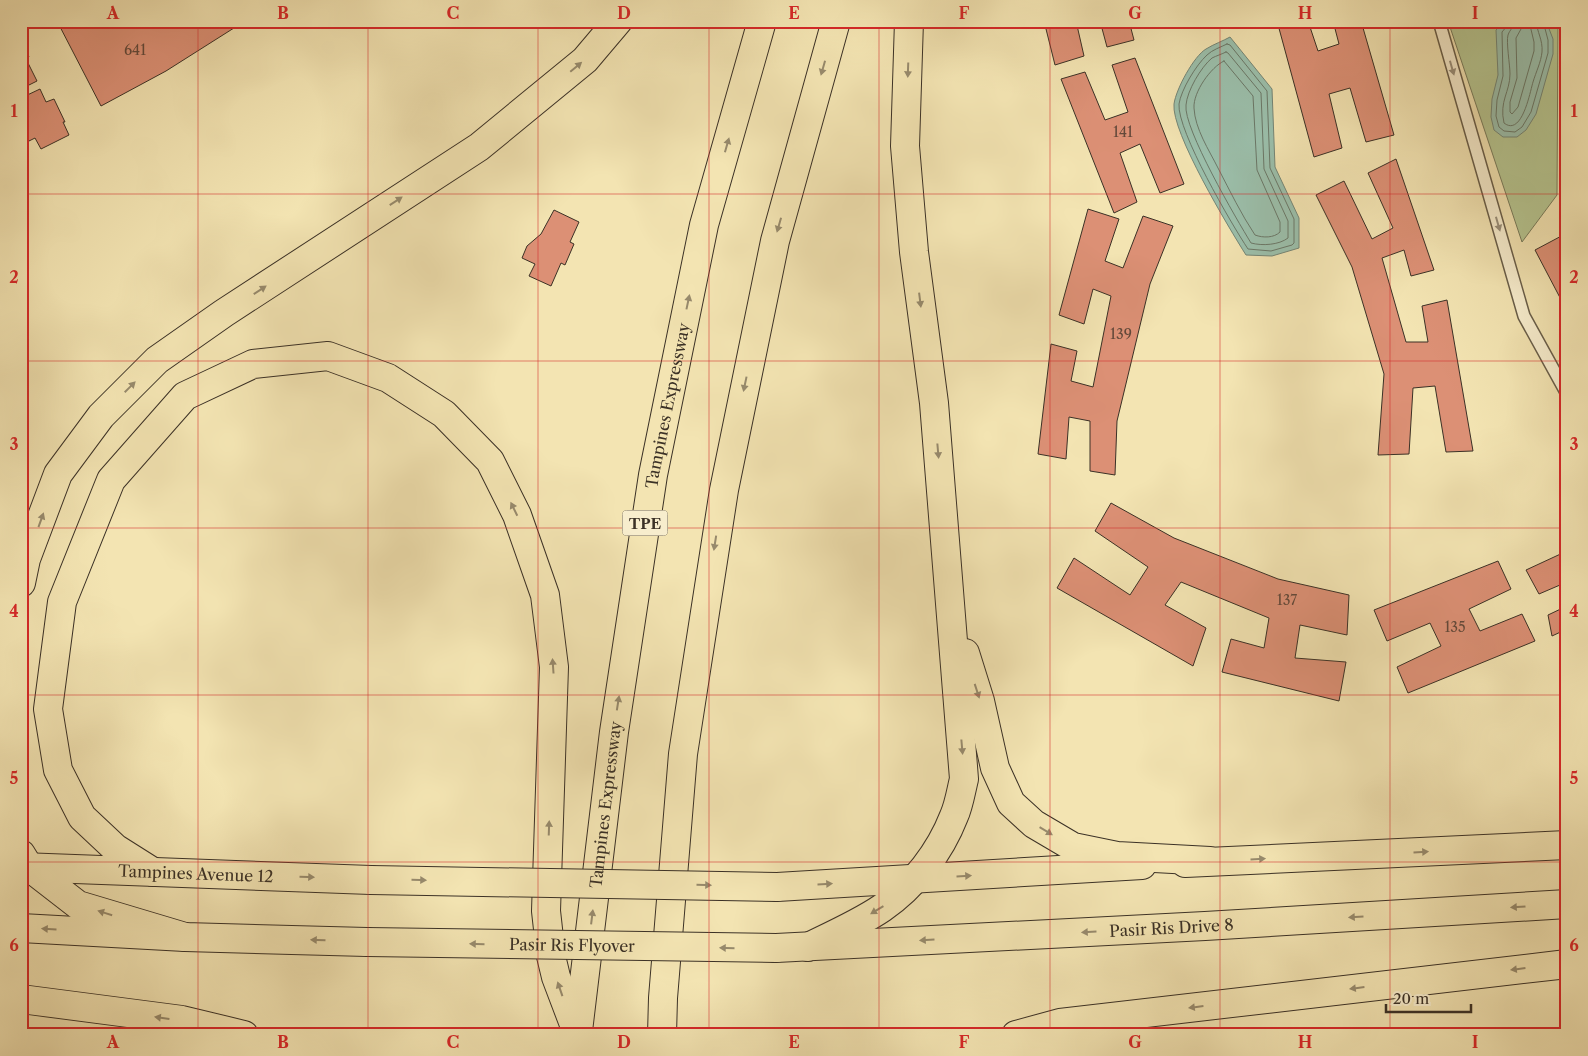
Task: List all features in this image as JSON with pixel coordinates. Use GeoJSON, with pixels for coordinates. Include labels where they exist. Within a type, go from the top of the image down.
{"type":"FeatureCollection","features":[{"type":"Feature","properties":{"kind":"main road"},"geometry":{"type":"LineString","coordinates":[[21,583],[26,559],[58,474],[101,416],[157,360],[224,313],[479,147],[585,60],[618,21]]}},
{"type":"Feature","properties":{"kind":"main road","name":"Tampines Expressway"},"geometry":{"type":"LineString","coordinates":[[578,1035],[614,732],[653,475],[704,225],[762,21]]}},
{"type":"Feature","properties":{"kind":"main road"},"geometry":{"type":"LineString","coordinates":[[662,1035],[663,998],[683,754],[724,490],[775,241],[836,21]]}},
{"type":"Feature","properties":{"kind":"main road"},"geometry":{"type":"LineString","coordinates":[[808,947],[849,927],[883,907],[915,879],[938,849],[955,815],[964,779],[934,403],[914,252],[905,146],[909,21]]}},
{"type":"Feature","properties":{"kind":"main road"},"geometry":{"type":"LineString","coordinates":[[153,872],[115,848],[82,818],[58,770],[48,709],[62,602],[111,480],[185,396],[253,364],[328,356],[388,378],[444,414],[490,461],[517,515],[544,595],[554,667],[546,911],[550,949],[556,977],[578,1035]]}},
{"type":"Feature","properties":{"kind":"main road"},"geometry":{"type":"LineString","coordinates":[[951,612],[980,701],[995,768],[1010,803],[1034,824],[1073,847],[1117,856],[1210,861]]}},
{"type":"Feature","properties":{"kind":"main road"},"geometry":{"type":"LineString","coordinates":[[915,879],[1210,861],[1567,845]]}},
{"type":"Feature","properties":{"kind":"main road"},"geometry":{"type":"LineString","coordinates":[[24,862],[78,905],[185,936]]}},
{"type":"Feature","properties":{"kind":"main road","name":"Tampines Avenue 12"},"geometry":{"type":"LineString","coordinates":[[24,862],[153,872],[370,880],[777,887],[915,879]]}},
{"type":"Feature","properties":{"kind":"main road","name":"Pasir Ris Drive 8"},"geometry":{"type":"LineString","coordinates":[[776,948],[1185,927],[1567,904]]}},
{"type":"Feature","properties":{"kind":"main road"},"geometry":{"type":"LineString","coordinates":[[21,928],[185,936]]}},
{"type":"Feature","properties":{"kind":"main road","name":"Pasir Ris Flyover"},"geometry":{"type":"LineString","coordinates":[[185,936],[367,942],[776,948]]}},
{"type":"Feature","properties":{"kind":"main road"},"geometry":{"type":"LineString","coordinates":[[1016,1035],[1060,1023],[1567,964]]}},
{"type":"Feature","properties":{"kind":"main road"},"geometry":{"type":"LineString","coordinates":[[21,999],[182,1020],[244,1035]]}},
{"type":"Feature","properties":{"kind":"lane"},"geometry":{"type":"LineString","coordinates":[[1439,21],[1524,316],[1567,394]]}},
{"type":"Feature","properties":{"kind":"shaded area"},"geometry":{"type":"Polygon","coordinates":[[[1448,21],[1558,21],[1557,195],[1522,242],[1448,21]]]}},
{"type":"Feature","properties":{"kind":"water"},"geometry":{"type":"Polygon","coordinates":[[[1505,21],[1546,21],[1553,39],[1553,54],[1536,114],[1526,130],[1517,137],[1503,137],[1494,130],[1491,117],[1492,99],[1498,75],[1496,30],[1505,21]]]}},
{"type":"Feature","properties":{"kind":"water"},"geometry":{"type":"Polygon","coordinates":[[[1230,37],[1272,89],[1275,167],[1299,218],[1299,248],[1272,256],[1246,255],[1202,180],[1182,136],[1176,117],[1175,98],[1196,58],[1206,49],[1230,37]]]}},
{"type":"Feature","properties":{"kind":"building"},"geometry":{"type":"Polygon","coordinates":[[[57,21],[245,21],[166,71],[101,106],[57,21]]]}},
{"type":"Feature","properties":{"kind":"building"},"geometry":{"type":"Polygon","coordinates":[[[1044,21],[1076,21],[1084,56],[1055,65],[1044,21]]]}},
{"type":"Feature","properties":{"kind":"building"},"geometry":{"type":"Polygon","coordinates":[[[1100,21],[1129,21],[1134,40],[1107,47],[1100,21]]]}},
{"type":"Feature","properties":{"kind":"building"},"geometry":{"type":"Polygon","coordinates":[[[1277,21],[1308,21],[1318,51],[1339,44],[1333,21],[1361,21],[1394,135],[1366,142],[1350,88],[1329,94],[1342,148],[1314,157],[1277,21]]]}},
{"type":"Feature","properties":{"kind":"building"},"geometry":{"type":"Polygon","coordinates":[[[21,40],[29,57],[26,59],[37,81],[21,89],[21,40]]]}},
{"type":"Feature","properties":{"kind":"building"},"geometry":{"type":"Polygon","coordinates":[[[1135,58],[1184,184],[1160,193],[1140,144],[1120,153],[1137,202],[1114,213],[1061,79],[1085,72],[1105,120],[1128,112],[1112,65],[1135,58]]]}},
{"type":"Feature","properties":{"kind":"building"},"geometry":{"type":"Polygon","coordinates":[[[1567,61],[1567,120],[1561,120],[1567,61]]]}},
{"type":"Feature","properties":{"kind":"building"},"geometry":{"type":"Polygon","coordinates":[[[40,89],[46,102],[54,99],[69,135],[41,149],[35,138],[29,141],[26,136],[21,139],[21,98],[40,89]]]}},
{"type":"Feature","properties":{"kind":"building"},"geometry":{"type":"Polygon","coordinates":[[[1396,159],[1434,270],[1411,276],[1404,250],[1382,258],[1406,342],[1428,342],[1422,306],[1447,300],[1473,451],[1446,452],[1435,386],[1413,388],[1409,454],[1378,455],[1384,374],[1352,267],[1316,195],[1344,181],[1372,239],[1393,228],[1368,173],[1396,159]]]}},
{"type":"Feature","properties":{"kind":"building"},"geometry":{"type":"Polygon","coordinates":[[[1088,209],[1119,219],[1105,261],[1123,268],[1143,216],[1173,226],[1150,284],[1117,421],[1115,475],[1090,471],[1090,421],[1069,417],[1066,459],[1038,454],[1051,344],[1077,351],[1071,381],[1093,387],[1111,296],[1093,289],[1084,324],[1059,315],[1088,209]]]}},
{"type":"Feature","properties":{"kind":"building"},"geometry":{"type":"Polygon","coordinates":[[[554,210],[579,222],[570,242],[574,244],[565,265],[561,263],[551,286],[529,276],[535,264],[522,258],[527,246],[541,234],[554,210]]]}},
{"type":"Feature","properties":{"kind":"building"},"geometry":{"type":"Polygon","coordinates":[[[1567,233],[1567,311],[1535,250],[1567,233]]]}},
{"type":"Feature","properties":{"kind":"building"},"geometry":{"type":"Polygon","coordinates":[[[1111,503],[1174,538],[1278,579],[1349,595],[1347,635],[1300,625],[1295,658],[1346,662],[1339,701],[1222,672],[1231,639],[1264,648],[1269,618],[1181,582],[1165,605],[1206,628],[1193,666],[1057,588],[1074,558],[1130,595],[1148,567],[1095,531],[1111,503]]]}},
{"type":"Feature","properties":{"kind":"building"},"geometry":{"type":"Polygon","coordinates":[[[1567,551],[1567,582],[1539,594],[1526,570],[1567,551]]]}},
{"type":"Feature","properties":{"kind":"building"},"geometry":{"type":"Polygon","coordinates":[[[1498,561],[1511,589],[1469,609],[1480,631],[1522,614],[1535,641],[1408,693],[1397,667],[1441,646],[1430,623],[1387,641],[1374,610],[1498,561]]]}},
{"type":"Feature","properties":{"kind":"building"},"geometry":{"type":"Polygon","coordinates":[[[1567,606],[1567,629],[1552,636],[1548,615],[1567,606]]]}}]}
